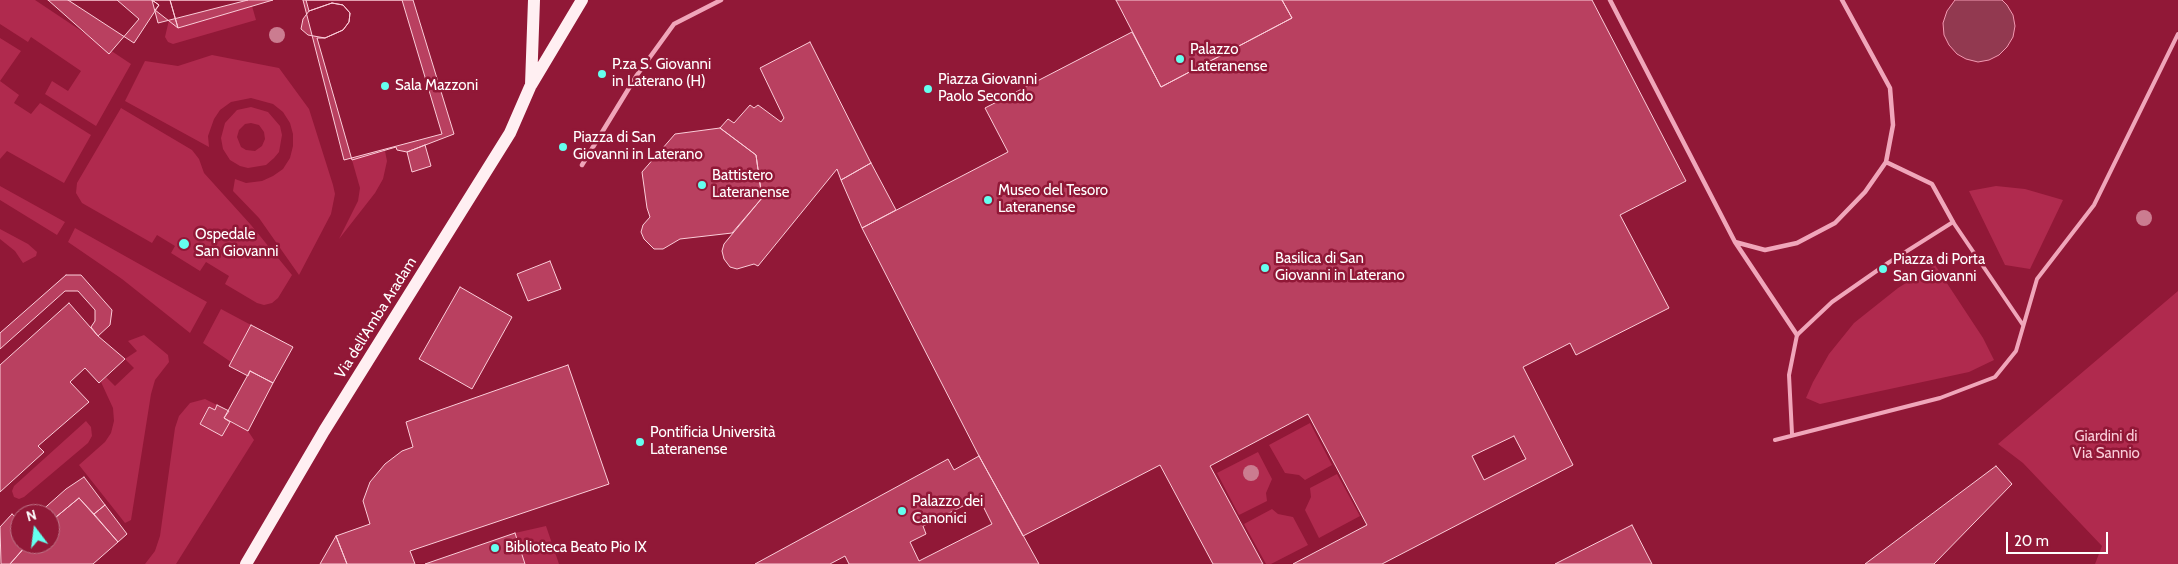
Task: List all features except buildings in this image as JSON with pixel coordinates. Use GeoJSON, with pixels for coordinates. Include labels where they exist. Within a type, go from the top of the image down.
{"type":"FeatureCollection","features":[{"type":"Feature","properties":{"kind":"main road"},"geometry":{"type":"LineString","coordinates":[[530,87],[534,0]]}},
{"type":"Feature","properties":{"kind":"main road"},"geometry":{"type":"LineString","coordinates":[[530,87],[582,0]]}},
{"type":"Feature","properties":{"kind":"main road","name":"Via dell'Amba Aradam"},"geometry":{"type":"LineString","coordinates":[[246,564],[330,422],[510,133],[530,87]]}},
{"type":"Feature","properties":{"kind":"street"},"geometry":{"type":"LineString","coordinates":[[582,165],[637,75],[674,24],[722,0]]}},
{"type":"Feature","properties":{"kind":"street"},"geometry":{"type":"LineString","coordinates":[[1610,0],[1735,242],[1797,335]]}},
{"type":"Feature","properties":{"kind":"street"},"geometry":{"type":"LineString","coordinates":[[1735,242],[1764,250],[1797,243],[1835,223],[1865,192],[1886,162],[1893,125],[1890,88],[1842,0]]}},
{"type":"Feature","properties":{"kind":"street"},"geometry":{"type":"LineString","coordinates":[[1886,162],[1932,184],[1953,222]]}},
{"type":"Feature","properties":{"kind":"lane"},"geometry":{"type":"LineString","coordinates":[[1775,440],[1792,434],[1940,398],[1995,377],[2016,351],[2022,325],[2037,280],[2094,205],[2178,34]]}},
{"type":"Feature","properties":{"kind":"lane"},"geometry":{"type":"LineString","coordinates":[[1792,434],[1789,375],[1797,335],[1832,302],[1888,263],[1953,222],[2022,325]]}},
{"type":"Feature","properties":{"kind":"green space"},"geometry":{"type":"Polygon","coordinates":[[[0,0],[35,0],[131,64],[96,126],[45,94],[52,81],[68,91],[81,71],[31,37],[28,42],[0,24],[0,0]]]}},
{"type":"Feature","properties":{"kind":"green space"},"geometry":{"type":"Polygon","coordinates":[[[252,6],[256,20],[173,44],[168,42],[165,37],[169,20],[178,28],[252,6]]]}},
{"type":"Feature","properties":{"kind":"green space"},"geometry":{"type":"Polygon","coordinates":[[[0,38],[21,51],[0,81],[0,38]]]}},
{"type":"Feature","properties":{"kind":"green space"},"geometry":{"type":"Polygon","coordinates":[[[212,55],[279,68],[309,109],[335,194],[331,214],[299,275],[259,218],[233,191],[235,179],[246,183],[262,181],[283,169],[290,158],[293,134],[290,123],[283,112],[273,104],[251,98],[231,102],[220,110],[214,119],[208,136],[209,147],[125,101],[145,61],[178,66],[212,55]]]}},
{"type":"Feature","properties":{"kind":"green space"},"geometry":{"type":"Polygon","coordinates":[[[0,81],[19,95],[14,103],[31,114],[40,103],[91,135],[64,183],[7,151],[0,159],[0,81]]]}},
{"type":"Feature","properties":{"kind":"green space"},"geometry":{"type":"Polygon","coordinates":[[[251,107],[268,112],[280,126],[282,135],[279,152],[266,165],[248,168],[240,166],[230,160],[223,149],[221,138],[225,123],[237,110],[251,107]],[[245,124],[239,130],[237,137],[241,147],[246,150],[255,151],[262,146],[265,139],[264,132],[259,125],[245,124]]]}},
{"type":"Feature","properties":{"kind":"green space"},"geometry":{"type":"Polygon","coordinates":[[[121,108],[192,150],[199,159],[204,173],[251,225],[292,275],[278,298],[272,303],[264,305],[257,303],[225,284],[229,276],[206,262],[200,271],[171,253],[175,246],[157,235],[152,243],[82,203],[76,193],[77,183],[121,108]]]}},
{"type":"Feature","properties":{"kind":"green space"},"geometry":{"type":"Polygon","coordinates":[[[385,151],[387,161],[383,179],[375,193],[339,239],[358,201],[360,188],[352,160],[385,151]]]}},
{"type":"Feature","properties":{"kind":"green space"},"geometry":{"type":"Polygon","coordinates":[[[0,186],[65,222],[57,235],[0,200],[0,186]]]}},
{"type":"Feature","properties":{"kind":"green space"},"geometry":{"type":"Polygon","coordinates":[[[1996,186],[2025,189],[2063,200],[2030,269],[2005,265],[1969,191],[1996,186]]]}},
{"type":"Feature","properties":{"kind":"green space"},"geometry":{"type":"Polygon","coordinates":[[[75,228],[207,302],[190,333],[122,279],[68,242],[75,228]]]}},
{"type":"Feature","properties":{"kind":"green space"},"geometry":{"type":"Polygon","coordinates":[[[0,229],[28,244],[37,252],[36,256],[23,263],[15,251],[0,239],[0,229]]]}},
{"type":"Feature","properties":{"kind":"green space"},"geometry":{"type":"Polygon","coordinates":[[[1935,265],[1983,338],[1994,360],[1969,372],[1820,404],[1806,398],[1829,354],[1854,323],[1898,288],[1935,265]]]}},
{"type":"Feature","properties":{"kind":"green space","name":"Giardini di Via Sannio"},"geometry":{"type":"Polygon","coordinates":[[[2178,291],[2178,564],[2095,564],[2102,546],[2023,463],[1998,444],[2178,291]]]}},
{"type":"Feature","properties":{"kind":"green space"},"geometry":{"type":"Polygon","coordinates":[[[221,309],[251,325],[231,362],[203,343],[221,309]]]}},
{"type":"Feature","properties":{"kind":"green space"},"geometry":{"type":"Polygon","coordinates":[[[144,335],[168,355],[169,362],[155,380],[151,394],[131,520],[125,523],[79,465],[105,442],[111,433],[114,421],[113,408],[101,382],[106,377],[115,386],[134,368],[125,359],[137,351],[128,341],[144,335]]]}},
{"type":"Feature","properties":{"kind":"green space"},"geometry":{"type":"Polygon","coordinates":[[[205,399],[217,405],[215,410],[208,408],[200,423],[222,436],[230,422],[248,431],[254,440],[176,564],[145,564],[155,551],[160,536],[175,428],[179,416],[190,403],[205,399]]]}},
{"type":"Feature","properties":{"kind":"green space"},"geometry":{"type":"Polygon","coordinates":[[[86,421],[91,427],[92,436],[88,443],[24,497],[19,499],[14,497],[12,491],[14,486],[86,421]]]}},
{"type":"Feature","properties":{"kind":"green space"},"geometry":{"type":"Polygon","coordinates":[[[1310,423],[1332,465],[1305,480],[1299,475],[1285,473],[1269,445],[1310,423]]]}},
{"type":"Feature","properties":{"kind":"green space"},"geometry":{"type":"Polygon","coordinates":[[[1258,452],[1272,479],[1266,493],[1267,501],[1239,515],[1217,473],[1258,452]]]}},
{"type":"Feature","properties":{"kind":"green space"},"geometry":{"type":"Polygon","coordinates":[[[1337,474],[1360,516],[1319,538],[1305,510],[1311,497],[1310,488],[1337,474]]]}},
{"type":"Feature","properties":{"kind":"green space"},"geometry":{"type":"Polygon","coordinates":[[[1272,509],[1278,514],[1293,517],[1308,545],[1271,564],[1266,564],[1244,524],[1272,509]]]}},
{"type":"Feature","properties":{"kind":"green space"},"geometry":{"type":"Polygon","coordinates":[[[546,526],[559,564],[525,564],[515,533],[546,526]]]}},
{"type":"Feature","properties":{"kind":"shaded area"},"geometry":{"type":"Polygon","coordinates":[[[1955,0],[2002,0],[2007,5],[2013,15],[2015,26],[2013,37],[1999,55],[1989,60],[1978,62],[1957,54],[1949,45],[1944,35],[1943,23],[1947,11],[1955,0]]]}},
{"type":"Feature","properties":{"kind":"place","name":"Palazzo Lateranense"},"geometry":{"type":"Point","coordinates":[1180,59]}},
{"type":"Feature","properties":{"kind":"place","name":"P.za S. Giovanni in Laterano (H)"},"geometry":{"type":"Point","coordinates":[602,74]}},
{"type":"Feature","properties":{"kind":"place","name":"Sala Mazzoni"},"geometry":{"type":"Point","coordinates":[385,86]}},
{"type":"Feature","properties":{"kind":"place","name":"Piazza Giovanni Paolo Secondo"},"geometry":{"type":"Point","coordinates":[928,89]}},
{"type":"Feature","properties":{"kind":"place","name":"Piazza di San Giovanni in Laterano"},"geometry":{"type":"Point","coordinates":[563,147]}},
{"type":"Feature","properties":{"kind":"place","name":"Battistero Lateranense"},"geometry":{"type":"Point","coordinates":[702,185]}},
{"type":"Feature","properties":{"kind":"place","name":"Museo del Tesoro Lateranense"},"geometry":{"type":"Point","coordinates":[988,200]}},
{"type":"Feature","properties":{"kind":"place","name":"Ospedale San Giovanni"},"geometry":{"type":"Point","coordinates":[184,244]}},
{"type":"Feature","properties":{"kind":"place","name":"Basilica di San Giovanni in Laterano"},"geometry":{"type":"Point","coordinates":[1265,268]}},
{"type":"Feature","properties":{"kind":"place","name":"Piazza di Porta San Giovanni"},"geometry":{"type":"Point","coordinates":[1883,269]}},
{"type":"Feature","properties":{"kind":"place","name":"Pontificia Università Lateranense"},"geometry":{"type":"Point","coordinates":[640,442]}},
{"type":"Feature","properties":{"kind":"place","name":"Palazzo dei Canonici"},"geometry":{"type":"Point","coordinates":[902,511]}},
{"type":"Feature","properties":{"kind":"place","name":"Biblioteca Beato Pio IX"},"geometry":{"type":"Point","coordinates":[495,548]}}]}
